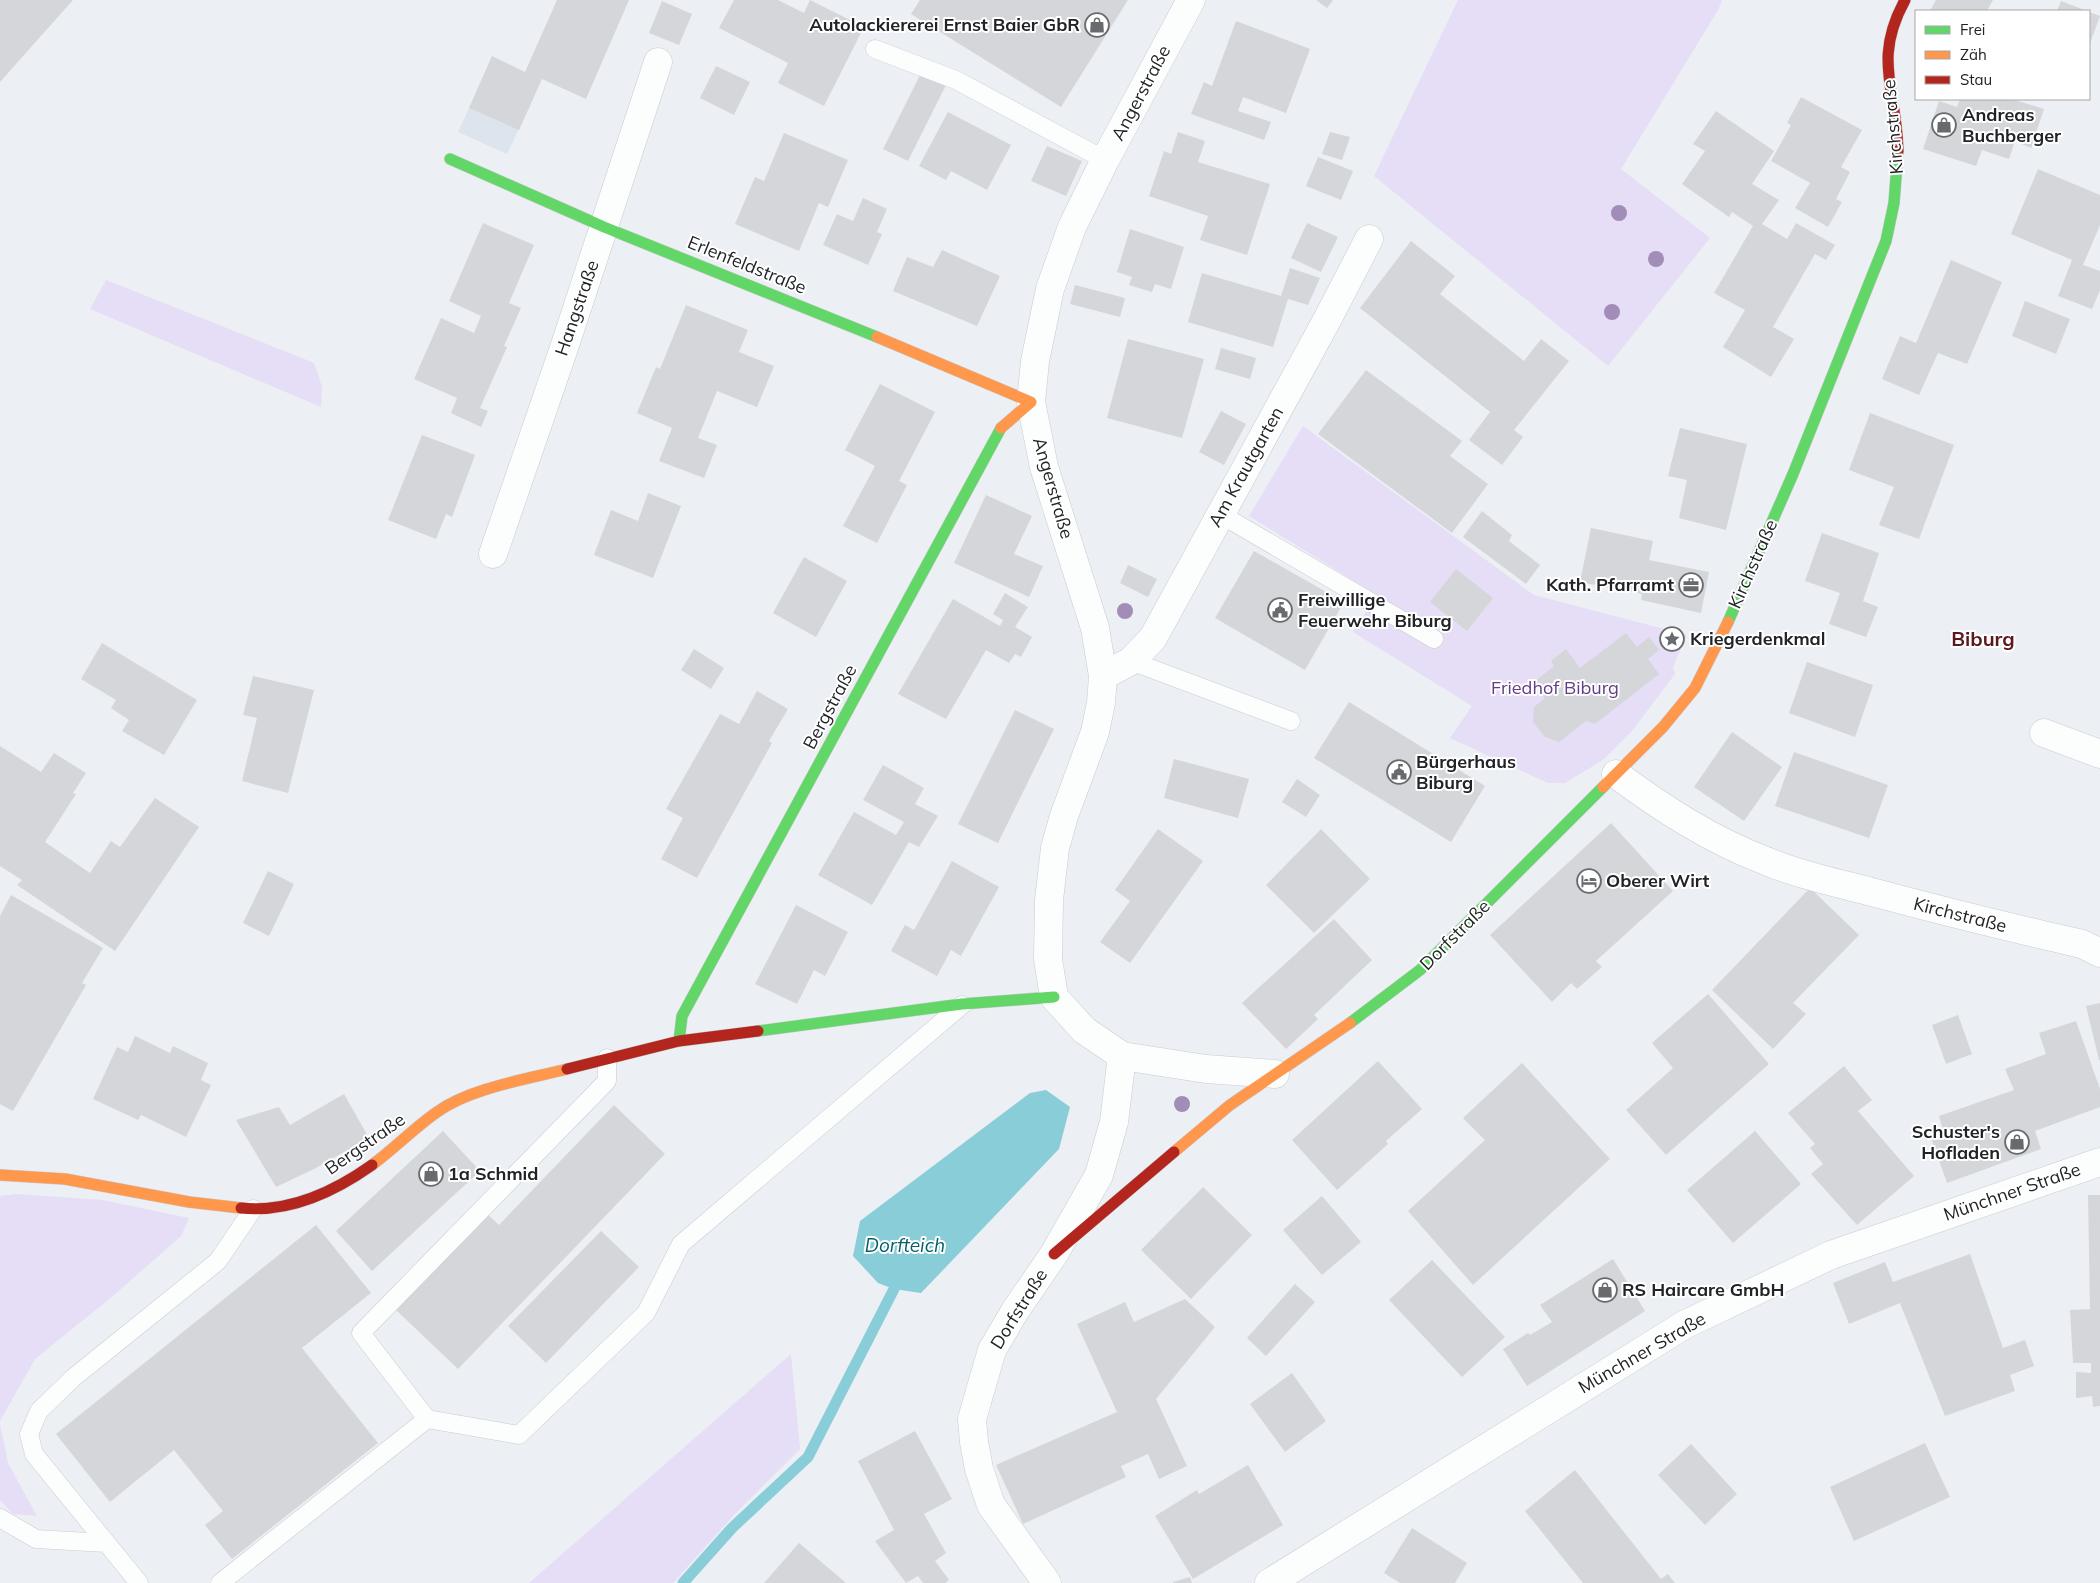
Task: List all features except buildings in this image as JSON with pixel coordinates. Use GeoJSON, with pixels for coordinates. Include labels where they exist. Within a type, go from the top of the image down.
{"type":"FeatureCollection","features":[{"type":"Feature","properties":{"kind":"street","name":"Angerstraße"},"geometry":{"type":"LineString","coordinates":[[1054,997],[1048,959],[1048,900],[1055,848],[1064,816],[1095,732],[1101,703],[1103,676],[1095,628],[1044,467],[1031,402],[1035,361],[1050,289],[1072,227],[1105,160],[1191,0]]}},
{"type":"Feature","properties":{"kind":"street","name":"Kirchstraße"},"geometry":{"type":"LineString","coordinates":[[1904,0],[1888,43],[1888,67],[1898,137],[1898,186],[1893,218],[1886,241],[1793,474],[1719,643],[1696,688],[1663,727],[1616,774],[1654,803],[1702,831],[1766,862],[1880,894],[2082,944],[2100,953]]}},
{"type":"Feature","properties":{"kind":"street","name":"Hangstraße"},"geometry":{"type":"LineString","coordinates":[[493,554],[658,62]]}},
{"type":"Feature","properties":{"kind":"street","name":"Erlenfeldstraße"},"geometry":{"type":"LineString","coordinates":[[450,159],[604,227],[794,302],[1031,402]]}},
{"type":"Feature","properties":{"kind":"street","name":"Am Krautgarten"},"geometry":{"type":"LineString","coordinates":[[1103,676],[1131,660],[1153,638],[1327,320],[1369,239]]}},
{"type":"Feature","properties":{"kind":"street","name":"Bergstraße"},"geometry":{"type":"LineString","coordinates":[[680,1041],[682,1016],[1001,428],[1031,402]]}},
{"type":"Feature","properties":{"kind":"street"},"geometry":{"type":"LineString","coordinates":[[2044,733],[2100,754]]}},
{"type":"Feature","properties":{"kind":"street","name":"Dorfstraße"},"geometry":{"type":"LineString","coordinates":[[1054,1254],[1230,1105],[1320,1045],[1420,970],[1616,774]]}},
{"type":"Feature","properties":{"kind":"street","name":"Bergstraße"},"geometry":{"type":"LineString","coordinates":[[0,1175],[65,1179],[190,1202],[254,1209],[290,1206],[322,1194],[356,1176],[395,1148],[438,1111],[469,1095],[607,1058],[680,1041],[962,1004],[1054,997]]}},
{"type":"Feature","properties":{"kind":"street"},"geometry":{"type":"LineString","coordinates":[[1054,997],[1084,1030],[1122,1056],[1206,1069],[1275,1074]]}},
{"type":"Feature","properties":{"kind":"street","name":"Dorfstraße"},"geometry":{"type":"LineString","coordinates":[[1047,1583],[991,1505],[979,1469],[972,1418],[992,1350],[1015,1311],[1054,1254],[1099,1175],[1114,1122],[1122,1056]]}},
{"type":"Feature","properties":{"kind":"street","name":"Münchner Straße"},"geometry":{"type":"LineString","coordinates":[[1269,1583],[1684,1325],[1831,1255],[2100,1162]]}},
{"type":"Feature","properties":{"kind":"lane"},"geometry":{"type":"LineString","coordinates":[[875,49],[956,80],[1105,160]]}},
{"type":"Feature","properties":{"kind":"lane"},"geometry":{"type":"LineString","coordinates":[[1220,514],[1434,639]]}},
{"type":"Feature","properties":{"kind":"lane"},"geometry":{"type":"LineString","coordinates":[[1131,660],[1291,722]]}},
{"type":"Feature","properties":{"kind":"lane"},"geometry":{"type":"LineString","coordinates":[[607,1058],[607,1081],[361,1334],[427,1418],[519,1435],[646,1313],[681,1244],[962,1004]]}},
{"type":"Feature","properties":{"kind":"lane"},"geometry":{"type":"LineString","coordinates":[[139,1583],[34,1454],[29,1434],[39,1411],[73,1378],[218,1261],[254,1209]]}},
{"type":"Feature","properties":{"kind":"lane"},"geometry":{"type":"LineString","coordinates":[[220,1583],[427,1418]]}},
{"type":"Feature","properties":{"kind":"lane"},"geometry":{"type":"LineString","coordinates":[[0,1518],[36,1539],[106,1543]]}},
{"type":"Feature","properties":{"kind":"shaded area"},"geometry":{"type":"Polygon","coordinates":[[[485,74],[534,97],[507,154],[458,132],[485,74]]]}},
{"type":"Feature","properties":{"kind":"green space"},"geometry":{"type":"Polygon","coordinates":[[[1458,0],[1722,0],[1718,10],[1621,169],[1710,238],[1608,366],[1374,176],[1458,0]]]}},
{"type":"Feature","properties":{"kind":"green space"},"geometry":{"type":"Polygon","coordinates":[[[106,280],[314,363],[322,387],[321,407],[90,309],[106,280]]]}},
{"type":"Feature","properties":{"kind":"green space","name":"Friedhof Biburg"},"geometry":{"type":"Polygon","coordinates":[[[1303,426],[1534,595],[1687,635],[1673,667],[1675,674],[1632,731],[1603,760],[1565,783],[1548,783],[1450,738],[1472,706],[1353,632],[1377,595],[1249,516],[1303,426]]]}},
{"type":"Feature","properties":{"kind":"green space"},"geometry":{"type":"Polygon","coordinates":[[[16,1194],[102,1200],[189,1218],[181,1236],[114,1295],[35,1359],[0,1421],[0,1196],[16,1194]]]}},
{"type":"Feature","properties":{"kind":"green space"},"geometry":{"type":"Polygon","coordinates":[[[791,1354],[800,1449],[733,1516],[673,1583],[529,1583],[791,1354]]]}},
{"type":"Feature","properties":{"kind":"green space"},"geometry":{"type":"Polygon","coordinates":[[[0,1424],[8,1463],[37,1516],[13,1514],[0,1500],[0,1424]]]}},
{"type":"Feature","properties":{"kind":"water","name":"Dorfteich"},"geometry":{"type":"Polygon","coordinates":[[[1046,1090],[1070,1107],[1059,1149],[921,1293],[894,1289],[878,1283],[853,1256],[860,1221],[1030,1093],[1046,1090]]]}},
{"type":"Feature","properties":{"kind":"waterway"},"geometry":{"type":"LineString","coordinates":[[683,1583],[732,1528],[808,1457],[894,1289]]}},
{"type":"Feature","properties":{"kind":"traffic: fast"},"geometry":{"type":"LineString","coordinates":[[1728,622],[1793,474],[1886,241],[1894,203],[1898,151]]}},
{"type":"Feature","properties":{"kind":"traffic: fast"},"geometry":{"type":"LineString","coordinates":[[450,159],[604,227],[877,337]]}},
{"type":"Feature","properties":{"kind":"traffic: fast"},"geometry":{"type":"LineString","coordinates":[[679,1041],[682,1016],[1001,428]]}},
{"type":"Feature","properties":{"kind":"traffic: fast"},"geometry":{"type":"LineString","coordinates":[[1350,1023],[1420,970],[1603,787]]}},
{"type":"Feature","properties":{"kind":"traffic: fast"},"geometry":{"type":"LineString","coordinates":[[758,1031],[962,1004],[1054,997]]}},
{"type":"Feature","properties":{"kind":"traffic: slow"},"geometry":{"type":"LineString","coordinates":[[877,337],[1031,402],[1001,428]]}},
{"type":"Feature","properties":{"kind":"traffic: slow"},"geometry":{"type":"LineString","coordinates":[[1603,787],[1663,727],[1695,688],[1728,622]]}},
{"type":"Feature","properties":{"kind":"traffic: slow"},"geometry":{"type":"LineString","coordinates":[[1174,1152],[1230,1105],[1350,1023]]}},
{"type":"Feature","properties":{"kind":"traffic: slow"},"geometry":{"type":"LineString","coordinates":[[372,1165],[429,1118],[450,1104],[482,1090],[567,1069]]}},
{"type":"Feature","properties":{"kind":"traffic: slow"},"geometry":{"type":"LineString","coordinates":[[0,1175],[65,1179],[189,1202],[241,1208]]}},
{"type":"Feature","properties":{"kind":"traffic: jam"},"geometry":{"type":"LineString","coordinates":[[1898,151],[1888,58],[1895,21],[1905,0]]}},
{"type":"Feature","properties":{"kind":"traffic: jam"},"geometry":{"type":"LineString","coordinates":[[567,1069],[679,1041],[758,1031]]}},
{"type":"Feature","properties":{"kind":"traffic: jam"},"geometry":{"type":"LineString","coordinates":[[1054,1254],[1174,1152]]}},
{"type":"Feature","properties":{"kind":"traffic: jam"},"geometry":{"type":"LineString","coordinates":[[241,1208],[259,1209],[293,1204],[326,1192],[372,1165]]}},
{"type":"Feature","properties":{"kind":"place","name":"Autolackiererei Ernst Baier GbR"},"geometry":{"type":"Point","coordinates":[1097,25]}},
{"type":"Feature","properties":{"kind":"place","name":"Andreas Buchberger"},"geometry":{"type":"Point","coordinates":[1944,125]}},
{"type":"Feature","properties":{"kind":"place","name":"Kath. Pfarramt"},"geometry":{"type":"Point","coordinates":[1691,585]}},
{"type":"Feature","properties":{"kind":"place","name":"Freiwillige Feuerwehr Biburg"},"geometry":{"type":"Point","coordinates":[1280,610]}},
{"type":"Feature","properties":{"kind":"place","name":"Kriegerdenkmal"},"geometry":{"type":"Point","coordinates":[1672,639]}},
{"type":"Feature","properties":{"kind":"place","name":"Bürgerhaus Biburg"},"geometry":{"type":"Point","coordinates":[1399,772]}},
{"type":"Feature","properties":{"kind":"place","name":"Oberer Wirt"},"geometry":{"type":"Point","coordinates":[1589,881]}},
{"type":"Feature","properties":{"kind":"place","name":"Schuster's Hofladen"},"geometry":{"type":"Point","coordinates":[2017,1142]}},
{"type":"Feature","properties":{"kind":"place","name":"1a Schmid"},"geometry":{"type":"Point","coordinates":[431,1174]}},
{"type":"Feature","properties":{"kind":"place","name":"RS Haircare GmbH"},"geometry":{"type":"Point","coordinates":[1605,1290]}},
{"type":"Feature","properties":{"kind":"district","name":"Biburg"},"geometry":{"type":"Point","coordinates":[1983,639]}}]}
